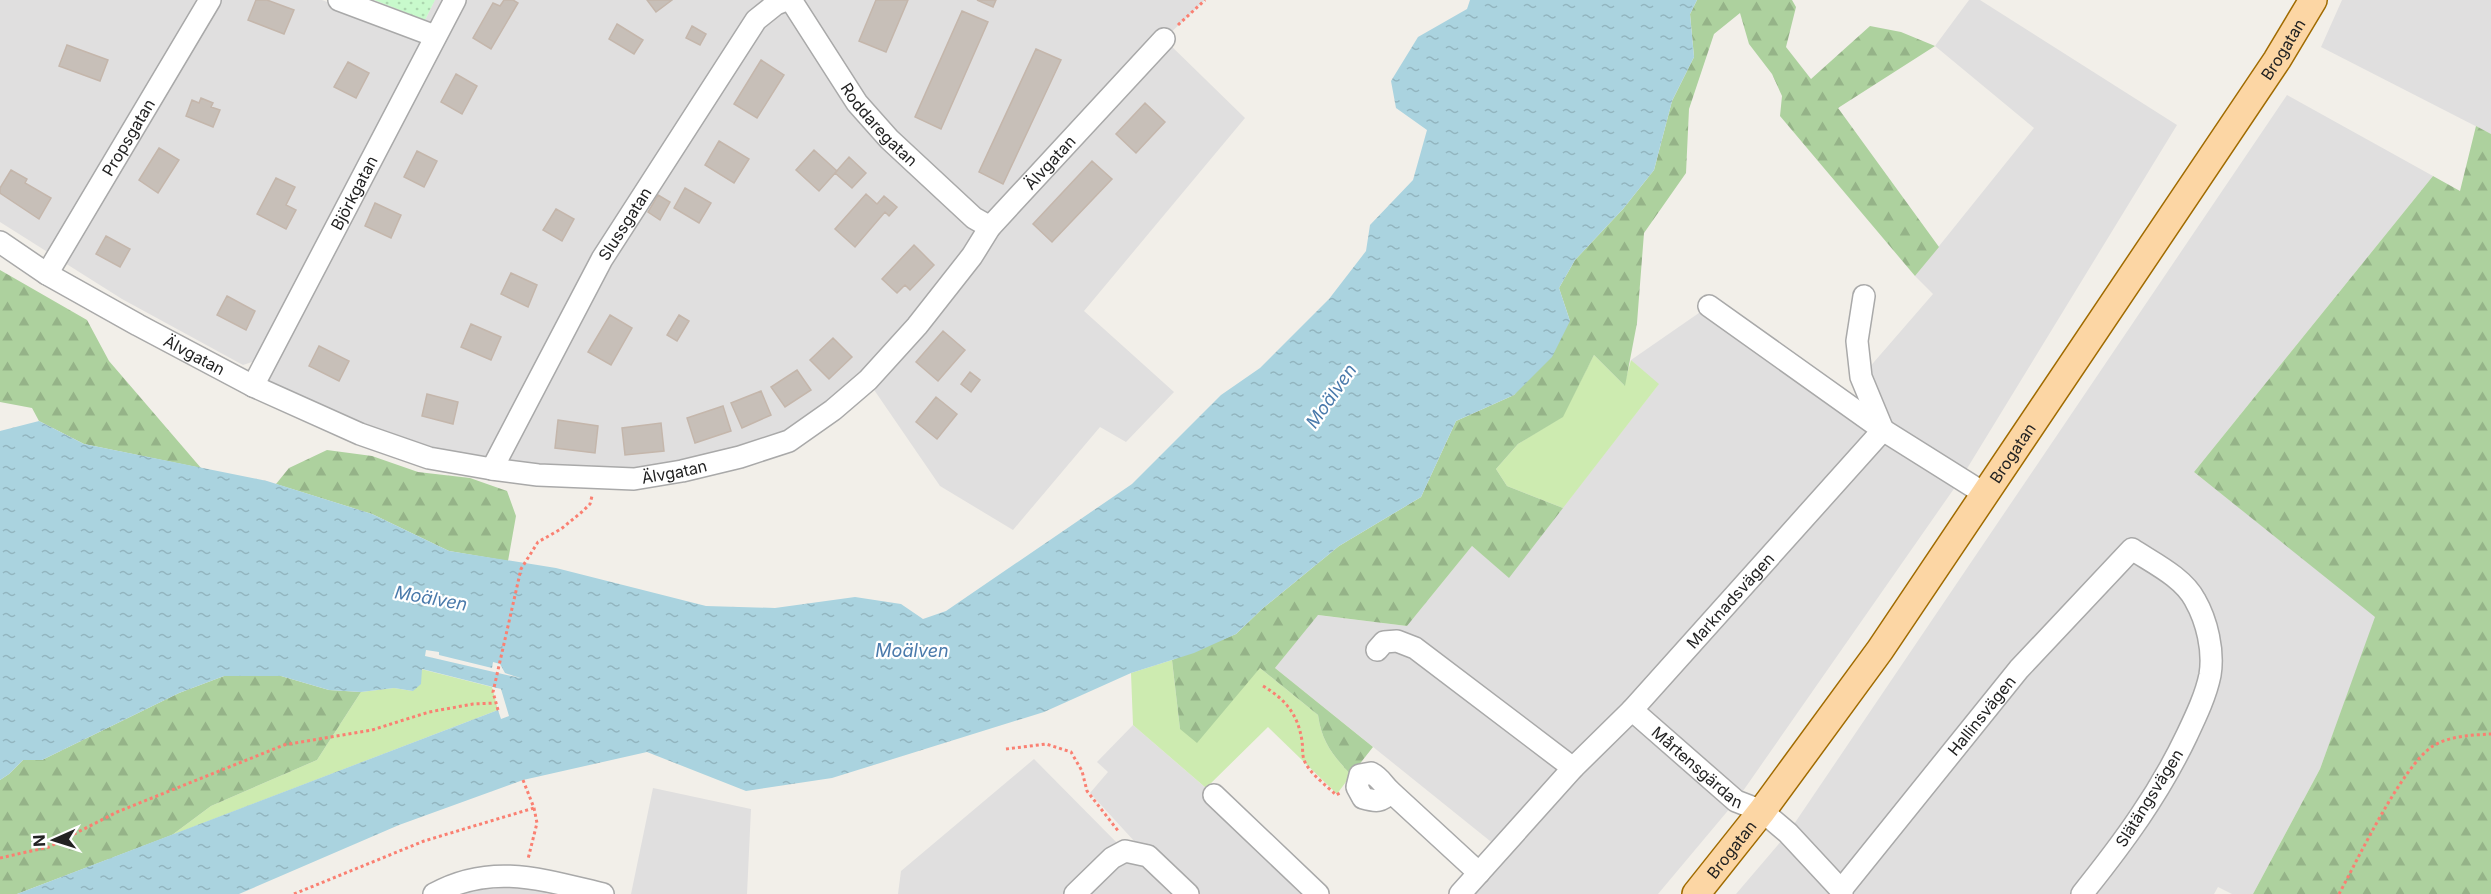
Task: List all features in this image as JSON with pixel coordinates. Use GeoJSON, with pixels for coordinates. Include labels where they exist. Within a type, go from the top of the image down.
{"type":"FeatureCollection","features":[{"type":"Feature","properties":{"kind":"main road","name":"Brogatan"},"geometry":{"type":"LineString","coordinates":[[1696,894],[1762,811],[1880,650],[2277,60],[2313,0]]}},
{"type":"Feature","properties":{"kind":"street","name":"Propsgatan"},"geometry":{"type":"LineString","coordinates":[[46,274],[210,0]]}},
{"type":"Feature","properties":{"kind":"street"},"geometry":{"type":"LineString","coordinates":[[339,0],[435,36]]}},
{"type":"Feature","properties":{"kind":"street","name":"Björkgatan"},"geometry":{"type":"LineString","coordinates":[[253,386],[455,0]]}},
{"type":"Feature","properties":{"kind":"street","name":"Slussgatan"},"geometry":{"type":"LineString","coordinates":[[492,469],[602,260],[756,20],[776,4],[786,0]]}},
{"type":"Feature","properties":{"kind":"street","name":"Roddaregatan"},"geometry":{"type":"LineString","coordinates":[[791,0],[857,103],[889,139],[974,218],[990,227]]}},
{"type":"Feature","properties":{"kind":"street","name":"Älvgatan"},"geometry":{"type":"LineString","coordinates":[[0,242],[46,274],[253,386],[360,434],[429,458],[538,475],[634,479],[682,471],[740,457],[789,441],[833,410],[868,380],[917,326],[972,256],[990,227],[1164,39]]}},
{"type":"Feature","properties":{"kind":"street"},"geometry":{"type":"LineString","coordinates":[[1864,296],[1857,341],[1861,377],[1883,430]]}},
{"type":"Feature","properties":{"kind":"street"},"geometry":{"type":"LineString","coordinates":[[1709,306],[1883,430],[1985,494]]}},
{"type":"Feature","properties":{"kind":"street","name":"Marknadsvägen"},"geometry":{"type":"LineString","coordinates":[[1460,894],[1573,768],[1632,710],[1883,430]]}},
{"type":"Feature","properties":{"kind":"street","name":"Hallinsvägen"},"geometry":{"type":"LineString","coordinates":[[1841,892],[2019,669],[2132,549]]}},
{"type":"Feature","properties":{"kind":"street","name":"Slätängsvägen"},"geometry":{"type":"LineString","coordinates":[[2082,894],[2130,834],[2172,767],[2196,715],[2210,674],[2207,627],[2195,598],[2180,581],[2132,549]]}},
{"type":"Feature","properties":{"kind":"street"},"geometry":{"type":"LineString","coordinates":[[1377,650],[1384,642],[1397,640],[1415,648],[1573,768]]}},
{"type":"Feature","properties":{"kind":"street","name":"Mårtensgärdan"},"geometry":{"type":"LineString","coordinates":[[1632,710],[1736,801],[1762,811],[1788,833],[1841,892]]}},
{"type":"Feature","properties":{"kind":"street"},"geometry":{"type":"LineString","coordinates":[[1357,787],[1360,775],[1371,773],[1380,777],[1391,792],[1479,873]]}},
{"type":"Feature","properties":{"kind":"street"},"geometry":{"type":"LineString","coordinates":[[1214,795],[1318,894]]}},
{"type":"Feature","properties":{"kind":"street"},"geometry":{"type":"LineString","coordinates":[[1075,894],[1112,858],[1125,851],[1148,856],[1188,894]]}},
{"type":"Feature","properties":{"kind":"street"},"geometry":{"type":"LineString","coordinates":[[434,894],[448,886],[478,878],[527,876],[603,894]]}},
{"type":"Feature","properties":{"kind":"path"},"geometry":{"type":"LineString","coordinates":[[1164,39],[1205,0]]}},
{"type":"Feature","properties":{"kind":"path"},"geometry":{"type":"LineString","coordinates":[[498,710],[494,692],[520,568],[538,542],[561,529],[590,504],[593,477]]}},
{"type":"Feature","properties":{"kind":"path"},"geometry":{"type":"LineString","coordinates":[[1263,686],[1280,696],[1295,715],[1302,738],[1304,760],[1315,774],[1336,795],[1357,787]]}},
{"type":"Feature","properties":{"kind":"path"},"geometry":{"type":"LineString","coordinates":[[0,858],[49,847],[117,812],[284,745],[372,730],[429,712],[473,704],[495,703]]}},
{"type":"Feature","properties":{"kind":"path"},"geometry":{"type":"LineString","coordinates":[[2339,894],[2414,764],[2433,746],[2453,738],[2491,734]]}},
{"type":"Feature","properties":{"kind":"path"},"geometry":{"type":"LineString","coordinates":[[1006,749],[1046,744],[1071,752],[1082,771],[1087,791],[1138,854]]}},
{"type":"Feature","properties":{"kind":"path"},"geometry":{"type":"LineString","coordinates":[[523,780],[537,823],[528,855],[527,876]]}},
{"type":"Feature","properties":{"kind":"path"},"geometry":{"type":"LineString","coordinates":[[294,894],[424,841],[534,808]]}},
{"type":"Feature","properties":{"kind":"shaded area"},"geometry":{"type":"Polygon","coordinates":[[[0,0],[322,0],[424,39],[255,361],[243,365],[122,299],[0,222],[0,0]]]}},
{"type":"Feature","properties":{"kind":"shaded area"},"geometry":{"type":"Polygon","coordinates":[[[435,0],[1205,0],[1164,39],[1245,118],[1084,311],[1174,392],[1126,442],[1100,427],[1013,530],[940,486],[868,381],[789,441],[682,471],[492,469],[363,429],[268,386],[268,371],[445,29],[425,20],[435,0]]]}},
{"type":"Feature","properties":{"kind":"shaded area"},"geometry":{"type":"Polygon","coordinates":[[[1969,0],[1980,0],[2177,125],[1960,480],[1736,801],[1658,894],[1460,894],[1500,849],[1275,668],[1317,615],[1407,626],[1472,546],[1509,577],[1658,385],[1631,360],[1709,306],[1881,429],[1861,377],[1933,294],[1915,276],[2034,128],[1935,46],[1969,0]]]}},
{"type":"Feature","properties":{"kind":"shaded area"},"geometry":{"type":"Polygon","coordinates":[[[2342,0],[2491,0],[2491,134],[2321,47],[2342,0]]]}},
{"type":"Feature","properties":{"kind":"shaded area"},"geometry":{"type":"Polygon","coordinates":[[[2287,95],[2433,176],[2194,472],[2376,617],[2320,769],[2253,894],[2232,894],[2218,887],[2214,894],[1736,894],[1788,833],[2287,95]]]}},
{"type":"Feature","properties":{"kind":"shaded area"},"geometry":{"type":"Polygon","coordinates":[[[1133,725],[1214,795],[1318,894],[898,894],[901,871],[1034,759],[1125,851],[1147,855],[1090,793],[1108,772],[1097,762],[1133,725]]]}},
{"type":"Feature","properties":{"kind":"shaded area"},"geometry":{"type":"Polygon","coordinates":[[[653,788],[751,809],[747,894],[631,894],[653,788]]]}},
{"type":"Feature","properties":{"kind":"shaded area"},"geometry":{"type":"Polygon","coordinates":[[[478,878],[603,894],[434,894],[478,878]]]}},
{"type":"Feature","properties":{"kind":"green space"},"geometry":{"type":"Polygon","coordinates":[[[374,0],[435,0],[425,20],[374,0]]]}},
{"type":"Feature","properties":{"kind":"green space"},"geometry":{"type":"Polygon","coordinates":[[[1697,0],[1792,0],[1796,7],[1786,47],[1811,79],[1870,26],[1901,32],[1935,46],[1838,108],[1939,247],[1915,276],[1780,116],[1782,96],[1772,74],[1749,44],[1740,13],[1714,34],[1689,109],[1686,173],[1644,233],[1637,323],[1625,386],[1594,355],[1563,417],[1518,444],[1496,469],[1507,486],[1563,508],[1509,578],[1472,546],[1407,626],[1318,615],[1275,668],[1373,747],[1351,775],[1329,748],[1322,733],[1318,715],[1260,668],[1197,743],[1180,729],[1172,660],[1236,634],[1262,609],[1339,546],[1421,497],[1456,421],[1514,395],[1570,321],[1559,288],[1575,260],[1623,209],[1654,170],[1672,101],[1694,57],[1690,14],[1697,0]]]}},
{"type":"Feature","properties":{"kind":"green space"},"geometry":{"type":"Polygon","coordinates":[[[2476,126],[2491,134],[2491,894],[2253,894],[2320,769],[2375,617],[2194,472],[2433,176],[2460,191],[2476,126]]]}},
{"type":"Feature","properties":{"kind":"green space"},"geometry":{"type":"Polygon","coordinates":[[[0,270],[87,320],[109,361],[201,468],[84,444],[39,421],[32,408],[0,402],[0,270]]]}},
{"type":"Feature","properties":{"kind":"green space"},"geometry":{"type":"Polygon","coordinates":[[[1594,355],[1624,385],[1631,360],[1659,384],[1563,508],[1507,486],[1496,469],[1518,444],[1562,417],[1594,355]]]}},
{"type":"Feature","properties":{"kind":"green space"},"geometry":{"type":"Polygon","coordinates":[[[327,450],[372,456],[418,472],[470,478],[507,491],[516,516],[508,561],[449,551],[372,514],[276,484],[289,468],[327,450]]]}},
{"type":"Feature","properties":{"kind":"green space"},"geometry":{"type":"Polygon","coordinates":[[[1172,660],[1180,729],[1260,668],[1318,715],[1322,733],[1329,748],[1351,775],[1337,794],[1268,727],[1206,788],[1133,725],[1131,673],[1172,660]]]}},
{"type":"Feature","properties":{"kind":"green space"},"geometry":{"type":"Polygon","coordinates":[[[421,669],[492,687],[498,710],[172,835],[211,806],[317,760],[361,692],[394,688],[413,691],[421,669]]]}},
{"type":"Feature","properties":{"kind":"green space"},"geometry":{"type":"Polygon","coordinates":[[[244,674],[281,676],[329,690],[361,692],[317,760],[211,806],[172,835],[17,894],[0,894],[0,780],[23,760],[42,760],[179,693],[224,676],[244,674]]]}},
{"type":"Feature","properties":{"kind":"water","name":"Moälven"},"geometry":{"type":"Polygon","coordinates":[[[1470,0],[1697,0],[1690,14],[1694,57],[1672,101],[1654,170],[1623,209],[1575,260],[1559,288],[1570,321],[1552,357],[1514,395],[1456,421],[1421,497],[1339,546],[1262,609],[1236,634],[1194,653],[1131,673],[1044,712],[832,778],[746,791],[647,752],[523,780],[399,825],[239,894],[17,894],[498,710],[501,719],[509,716],[501,689],[422,669],[421,684],[413,691],[394,688],[361,692],[329,690],[281,676],[224,676],[179,693],[42,760],[23,760],[0,780],[0,431],[39,421],[84,444],[267,481],[372,514],[449,551],[556,568],[706,606],[775,608],[855,597],[901,604],[923,619],[946,611],[1132,484],[1221,395],[1260,368],[1329,299],[1366,251],[1370,225],[1413,180],[1427,130],[1396,108],[1391,81],[1418,37],[1467,9],[1470,0]],[[426,650],[425,656],[520,678],[505,673],[500,664],[493,662],[492,668],[439,655],[439,652],[426,650]]]}},
{"type":"Feature","properties":{"kind":"building"},"geometry":{"type":"Polygon","coordinates":[[[256,0],[267,0],[294,10],[284,34],[248,20],[256,0]]]}},
{"type":"Feature","properties":{"kind":"building"},"geometry":{"type":"Polygon","coordinates":[[[504,0],[513,0],[518,3],[491,49],[473,38],[493,3],[500,6],[504,0]]]}},
{"type":"Feature","properties":{"kind":"building"},"geometry":{"type":"Polygon","coordinates":[[[647,0],[672,0],[656,12],[647,0]]]}},
{"type":"Feature","properties":{"kind":"building"},"geometry":{"type":"Polygon","coordinates":[[[876,0],[908,0],[886,52],[859,41],[876,0]]]}},
{"type":"Feature","properties":{"kind":"building"},"geometry":{"type":"Polygon","coordinates":[[[977,0],[996,0],[993,7],[977,0]]]}},
{"type":"Feature","properties":{"kind":"building"},"geometry":{"type":"Polygon","coordinates":[[[962,11],[988,22],[941,129],[915,117],[962,11]]]}},
{"type":"Feature","properties":{"kind":"building"},"geometry":{"type":"Polygon","coordinates":[[[617,24],[643,40],[634,54],[609,39],[617,24]]]}},
{"type":"Feature","properties":{"kind":"building"},"geometry":{"type":"Polygon","coordinates":[[[692,26],[706,34],[700,45],[686,38],[692,26]]]}},
{"type":"Feature","properties":{"kind":"building"},"geometry":{"type":"Polygon","coordinates":[[[67,45],[108,60],[100,81],[59,66],[67,45]]]}},
{"type":"Feature","properties":{"kind":"building"},"geometry":{"type":"Polygon","coordinates":[[[1036,49],[1061,60],[1003,184],[979,172],[1036,49]]]}},
{"type":"Feature","properties":{"kind":"building"},"geometry":{"type":"Polygon","coordinates":[[[761,60],[784,75],[757,118],[734,104],[761,60]]]}},
{"type":"Feature","properties":{"kind":"building"},"geometry":{"type":"Polygon","coordinates":[[[348,62],[369,73],[356,98],[334,87],[348,62]]]}},
{"type":"Feature","properties":{"kind":"building"},"geometry":{"type":"Polygon","coordinates":[[[456,74],[477,86],[462,114],[441,102],[456,74]]]}},
{"type":"Feature","properties":{"kind":"building"},"geometry":{"type":"Polygon","coordinates":[[[201,98],[213,103],[211,107],[220,110],[213,127],[186,116],[192,100],[199,103],[201,98]]]}},
{"type":"Feature","properties":{"kind":"building"},"geometry":{"type":"Polygon","coordinates":[[[1145,103],[1165,122],[1136,153],[1116,134],[1145,103]]]}},
{"type":"Feature","properties":{"kind":"building"},"geometry":{"type":"Polygon","coordinates":[[[719,141],[749,159],[734,183],[705,165],[719,141]]]}},
{"type":"Feature","properties":{"kind":"building"},"geometry":{"type":"Polygon","coordinates":[[[159,148],[179,160],[158,193],[139,180],[159,148]]]}},
{"type":"Feature","properties":{"kind":"building"},"geometry":{"type":"Polygon","coordinates":[[[814,150],[837,171],[819,191],[796,170],[814,150]]]}},
{"type":"Feature","properties":{"kind":"building"},"geometry":{"type":"Polygon","coordinates":[[[417,151],[437,161],[424,187],[404,177],[417,151]]]}},
{"type":"Feature","properties":{"kind":"building"},"geometry":{"type":"Polygon","coordinates":[[[849,157],[866,173],[852,188],[835,173],[849,157]]]}},
{"type":"Feature","properties":{"kind":"building"},"geometry":{"type":"Polygon","coordinates":[[[1092,161],[1112,179],[1052,242],[1033,224],[1092,161]]]}},
{"type":"Feature","properties":{"kind":"building"},"geometry":{"type":"Polygon","coordinates":[[[11,170],[27,179],[25,183],[51,198],[39,219],[0,193],[0,188],[11,170]]]}},
{"type":"Feature","properties":{"kind":"building"},"geometry":{"type":"Polygon","coordinates":[[[276,178],[295,187],[286,205],[296,210],[286,229],[257,214],[276,178]]]}},
{"type":"Feature","properties":{"kind":"building"},"geometry":{"type":"Polygon","coordinates":[[[685,188],[711,203],[699,223],[674,208],[685,188]]]}},
{"type":"Feature","properties":{"kind":"building"},"geometry":{"type":"Polygon","coordinates":[[[866,194],[877,204],[884,196],[897,207],[889,216],[885,212],[855,247],[835,229],[866,194]]]}},
{"type":"Feature","properties":{"kind":"building"},"geometry":{"type":"Polygon","coordinates":[[[658,195],[670,202],[660,220],[648,212],[658,195]]]}},
{"type":"Feature","properties":{"kind":"building"},"geometry":{"type":"Polygon","coordinates":[[[375,203],[401,215],[391,238],[365,226],[375,203]]]}},
{"type":"Feature","properties":{"kind":"building"},"geometry":{"type":"Polygon","coordinates":[[[556,209],[574,219],[562,241],[543,230],[556,209]]]}},
{"type":"Feature","properties":{"kind":"building"},"geometry":{"type":"Polygon","coordinates":[[[106,236],[130,249],[120,267],[96,254],[106,236]]]}},
{"type":"Feature","properties":{"kind":"building"},"geometry":{"type":"Polygon","coordinates":[[[914,245],[934,265],[910,290],[905,285],[897,293],[882,279],[914,245]]]}},
{"type":"Feature","properties":{"kind":"building"},"geometry":{"type":"Polygon","coordinates":[[[511,273],[537,285],[528,307],[501,294],[511,273]]]}},
{"type":"Feature","properties":{"kind":"building"},"geometry":{"type":"Polygon","coordinates":[[[227,296],[255,311],[246,330],[217,315],[227,296]]]}},
{"type":"Feature","properties":{"kind":"building"},"geometry":{"type":"Polygon","coordinates":[[[610,315],[632,328],[611,365],[588,352],[610,315]]]}},
{"type":"Feature","properties":{"kind":"building"},"geometry":{"type":"Polygon","coordinates":[[[679,315],[689,321],[677,341],[667,335],[679,315]]]}},
{"type":"Feature","properties":{"kind":"building"},"geometry":{"type":"Polygon","coordinates":[[[471,324],[501,337],[491,360],[461,347],[471,324]]]}},
{"type":"Feature","properties":{"kind":"building"},"geometry":{"type":"Polygon","coordinates":[[[943,331],[965,350],[938,381],[916,362],[943,331]]]}},
{"type":"Feature","properties":{"kind":"building"},"geometry":{"type":"Polygon","coordinates":[[[833,338],[852,357],[829,379],[810,360],[833,338]]]}},
{"type":"Feature","properties":{"kind":"building"},"geometry":{"type":"Polygon","coordinates":[[[319,346],[349,361],[339,381],[309,366],[319,346]]]}},
{"type":"Feature","properties":{"kind":"building"},"geometry":{"type":"Polygon","coordinates":[[[797,370],[811,390],[785,407],[771,387],[797,370]]]}},
{"type":"Feature","properties":{"kind":"building"},"geometry":{"type":"Polygon","coordinates":[[[970,372],[980,380],[971,392],[961,384],[970,372]]]}},
{"type":"Feature","properties":{"kind":"building"},"geometry":{"type":"Polygon","coordinates":[[[761,391],[771,415],[742,428],[731,403],[761,391]]]}},
{"type":"Feature","properties":{"kind":"building"},"geometry":{"type":"Polygon","coordinates":[[[427,394],[458,402],[453,424],[422,416],[427,394]]]}},
{"type":"Feature","properties":{"kind":"building"},"geometry":{"type":"Polygon","coordinates":[[[936,397],[957,414],[937,439],[916,422],[936,397]]]}},
{"type":"Feature","properties":{"kind":"building"},"geometry":{"type":"Polygon","coordinates":[[[723,406],[731,431],[695,443],[687,418],[723,406]]]}},
{"type":"Feature","properties":{"kind":"building"},"geometry":{"type":"Polygon","coordinates":[[[558,420],[598,426],[595,453],[555,448],[558,420]]]}},
{"type":"Feature","properties":{"kind":"building"},"geometry":{"type":"Polygon","coordinates":[[[661,423],[664,451],[625,455],[622,428],[661,423]]]}}]}
